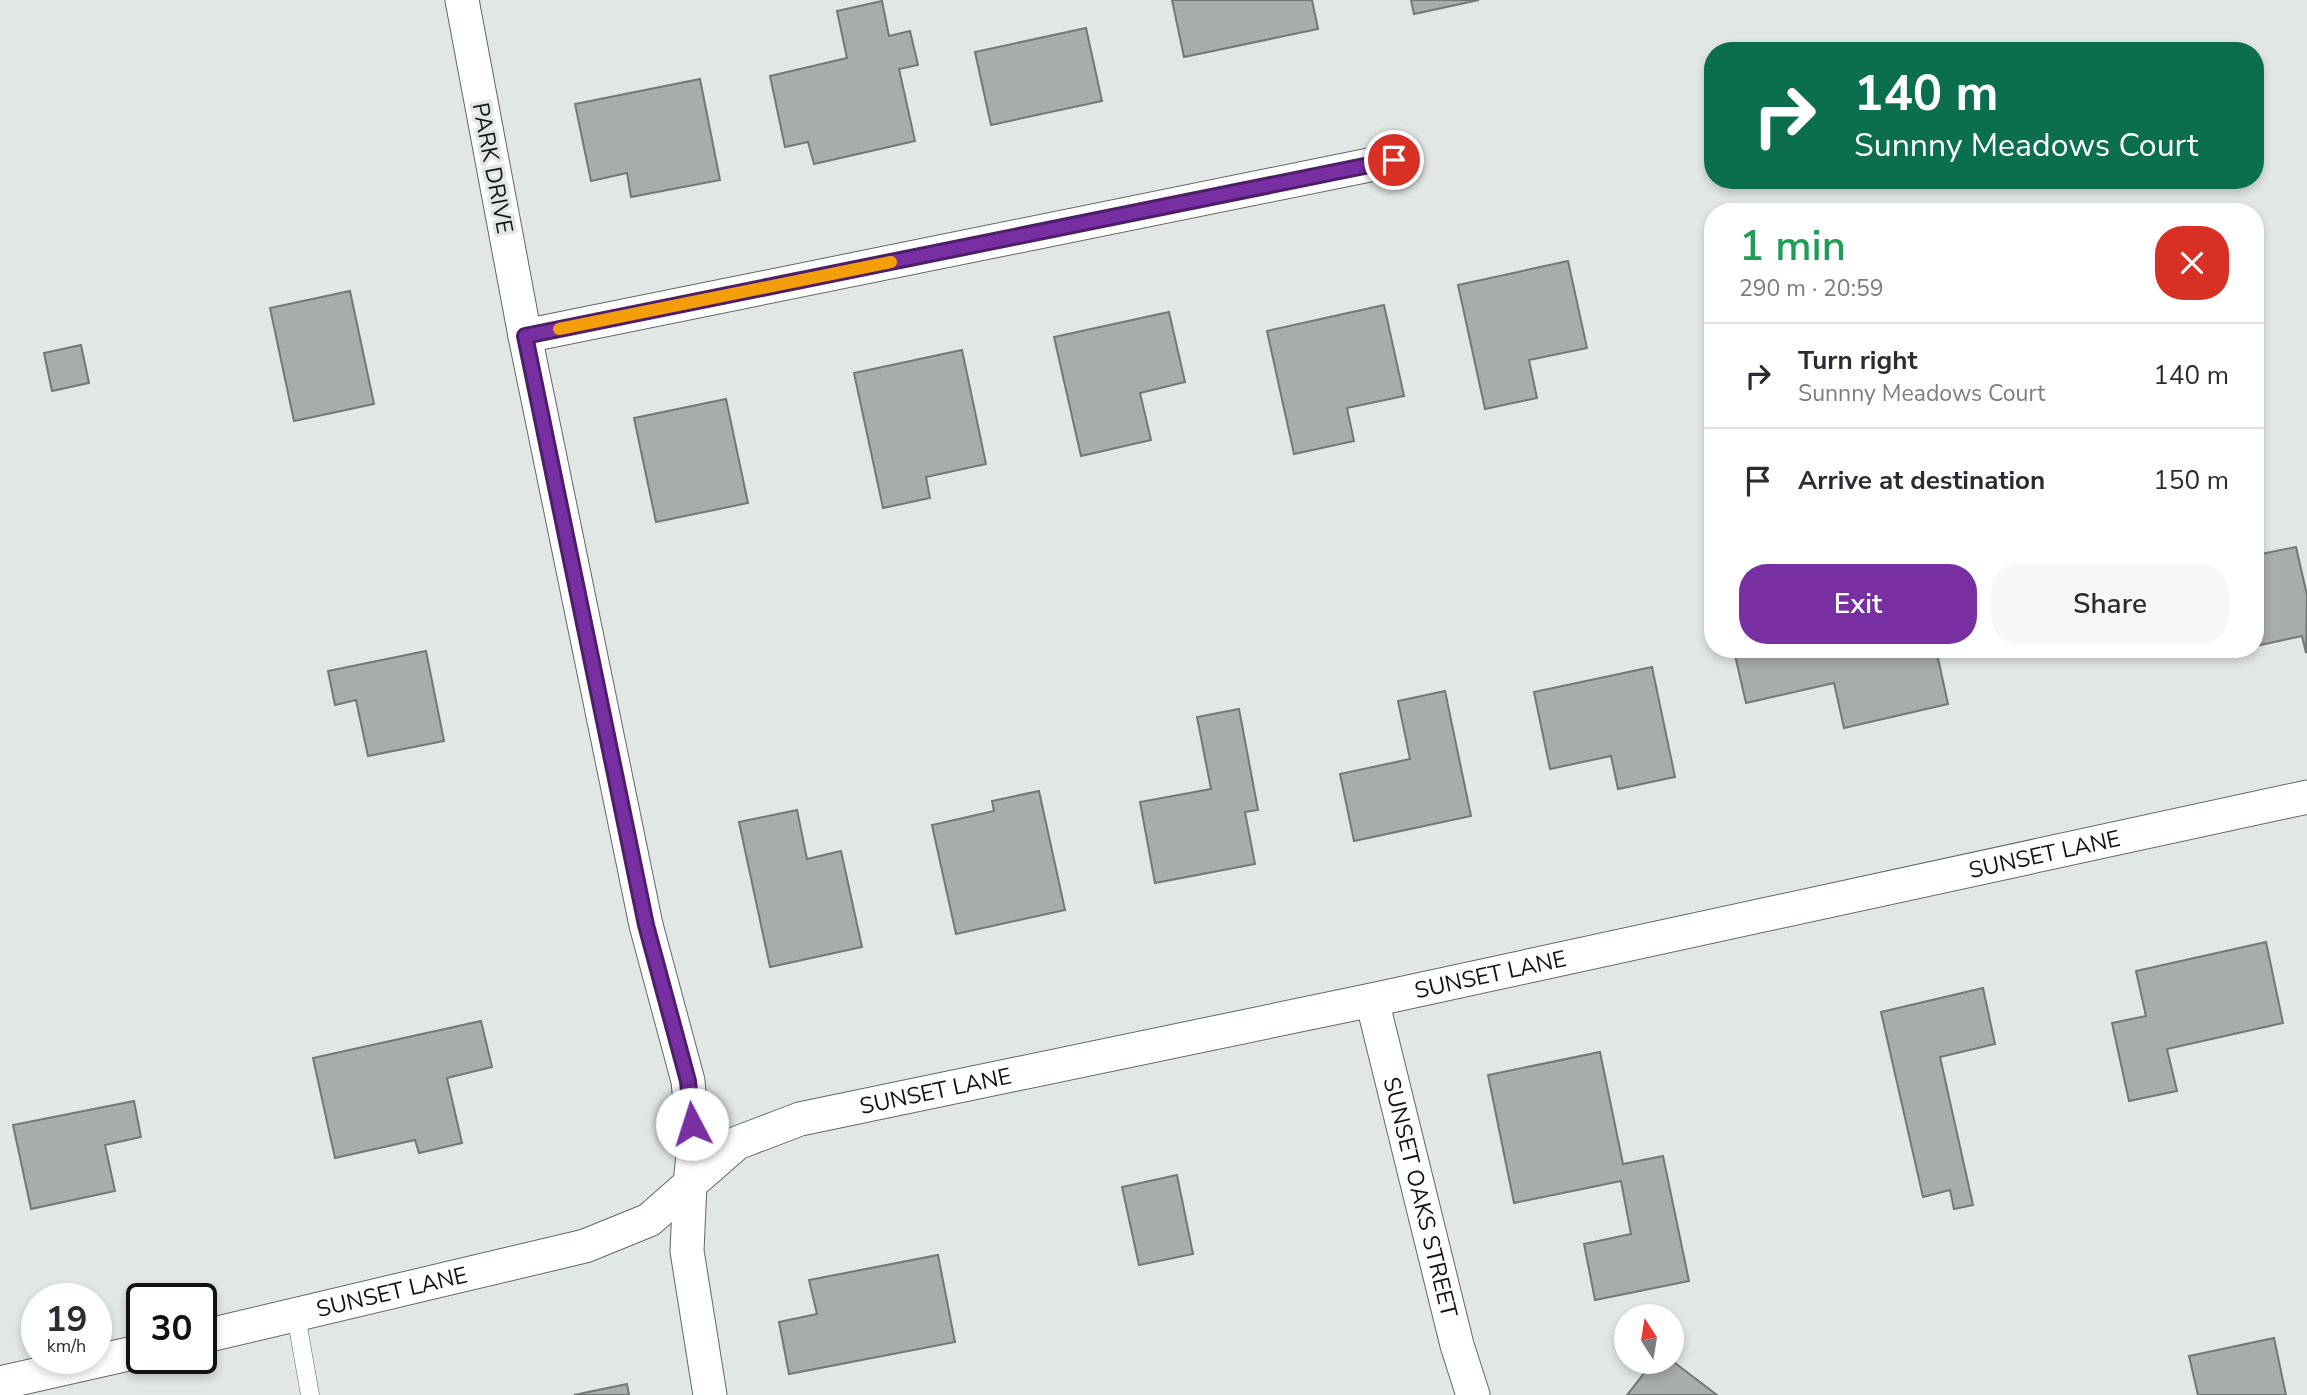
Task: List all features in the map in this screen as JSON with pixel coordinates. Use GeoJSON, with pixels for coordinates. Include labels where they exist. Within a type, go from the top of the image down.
{"type":"FeatureCollection","features":[{"type":"Feature","properties":{"kind":"street","name":"PARK DRIVE"},"geometry":{"type":"LineString","coordinates":[[462,0],[525,336],[646,925],[688,1081],[694,1145],[690,1184]]}},
{"type":"Feature","properties":{"kind":"street"},"geometry":{"type":"LineString","coordinates":[[525,336],[1394,160]]}},
{"type":"Feature","properties":{"kind":"street","name":"SUNSET LANE"},"geometry":{"type":"LineString","coordinates":[[217,1333],[585,1247],[649,1220],[737,1143],[800,1119],[1372,1000],[2307,797]]}},
{"type":"Feature","properties":{"kind":"street","name":"SUNSET OAKS STREET"},"geometry":{"type":"LineString","coordinates":[[1372,1000],[1457,1345],[1473,1395]]}},
{"type":"Feature","properties":{"kind":"street"},"geometry":{"type":"LineString","coordinates":[[690,1184],[687,1251],[710,1395]]}},
{"type":"Feature","properties":{"kind":"street"},"geometry":{"type":"LineString","coordinates":[[0,1383],[126,1355]]}},
{"type":"Feature","properties":{"kind":"lane"},"geometry":{"type":"LineString","coordinates":[[296,1315],[310,1395]]}},
{"type":"Feature","properties":{"kind":"building"},"geometry":{"type":"Polygon","coordinates":[[[1172,0],[1312,0],[1318,29],[1184,57],[1172,0]]]}},
{"type":"Feature","properties":{"kind":"building"},"geometry":{"type":"Polygon","coordinates":[[[1411,0],[1479,0],[1414,14],[1411,0]]]}},
{"type":"Feature","properties":{"kind":"building"},"geometry":{"type":"Polygon","coordinates":[[[882,1],[889,36],[910,31],[918,65],[899,69],[915,141],[814,164],[808,142],[785,147],[770,76],[847,58],[837,11],[882,1]]]}},
{"type":"Feature","properties":{"kind":"building"},"geometry":{"type":"Polygon","coordinates":[[[1086,28],[1102,101],[991,125],[975,52],[1086,28]]]}},
{"type":"Feature","properties":{"kind":"building"},"geometry":{"type":"Polygon","coordinates":[[[700,79],[720,180],[631,197],[627,173],[591,181],[575,104],[700,79]]]}},
{"type":"Feature","properties":{"kind":"building"},"geometry":{"type":"Polygon","coordinates":[[[1568,261],[1587,348],[1529,360],[1537,398],[1485,409],[1458,285],[1568,261]]]}},
{"type":"Feature","properties":{"kind":"building"},"geometry":{"type":"Polygon","coordinates":[[[350,291],[374,404],[294,421],[270,308],[350,291]]]}},
{"type":"Feature","properties":{"kind":"building"},"geometry":{"type":"Polygon","coordinates":[[[1384,305],[1404,396],[1347,408],[1354,441],[1294,454],[1267,331],[1384,305]]]}},
{"type":"Feature","properties":{"kind":"building"},"geometry":{"type":"Polygon","coordinates":[[[1169,312],[1185,382],[1140,393],[1151,440],[1081,456],[1054,337],[1169,312]]]}},
{"type":"Feature","properties":{"kind":"building"},"geometry":{"type":"Polygon","coordinates":[[[81,345],[89,383],[52,391],[44,353],[81,345]]]}},
{"type":"Feature","properties":{"kind":"building"},"geometry":{"type":"Polygon","coordinates":[[[962,350],[986,464],[926,477],[930,498],[883,508],[854,373],[962,350]]]}},
{"type":"Feature","properties":{"kind":"building"},"geometry":{"type":"Polygon","coordinates":[[[726,399],[748,503],[656,522],[634,418],[726,399]]]}},
{"type":"Feature","properties":{"kind":"building"},"geometry":{"type":"Polygon","coordinates":[[[2296,547],[2307,595],[2306,653],[2302,636],[2264,644],[2264,553],[2296,547]]]}},
{"type":"Feature","properties":{"kind":"building"},"geometry":{"type":"Polygon","coordinates":[[[426,651],[444,741],[368,756],[356,700],[335,705],[328,671],[426,651]]]}},
{"type":"Feature","properties":{"kind":"building"},"geometry":{"type":"Polygon","coordinates":[[[1736,658],[1938,658],[1948,704],[1844,728],[1834,683],[1746,703],[1736,658]]]}},
{"type":"Feature","properties":{"kind":"building"},"geometry":{"type":"Polygon","coordinates":[[[1652,667],[1675,777],[1618,789],[1611,756],[1550,769],[1534,692],[1652,667]]]}},
{"type":"Feature","properties":{"kind":"building"},"geometry":{"type":"Polygon","coordinates":[[[1445,691],[1471,816],[1354,841],[1340,774],[1410,759],[1398,701],[1445,691]]]}},
{"type":"Feature","properties":{"kind":"building"},"geometry":{"type":"Polygon","coordinates":[[[1239,709],[1258,810],[1245,812],[1255,864],[1155,883],[1140,802],[1211,789],[1197,717],[1239,709]]]}},
{"type":"Feature","properties":{"kind":"building"},"geometry":{"type":"Polygon","coordinates":[[[1039,791],[1065,910],[956,934],[932,825],[994,811],[992,801],[1039,791]]]}},
{"type":"Feature","properties":{"kind":"building"},"geometry":{"type":"Polygon","coordinates":[[[797,810],[807,859],[841,851],[862,947],[770,967],[739,822],[797,810]]]}},
{"type":"Feature","properties":{"kind":"building"},"geometry":{"type":"Polygon","coordinates":[[[2266,942],[2283,1023],[2167,1049],[2177,1091],[2129,1101],[2112,1023],[2146,1016],[2136,971],[2266,942]]]}},
{"type":"Feature","properties":{"kind":"building"},"geometry":{"type":"Polygon","coordinates":[[[1983,988],[1995,1044],[1940,1057],[1973,1205],[1954,1209],[1950,1190],[1923,1197],[1881,1012],[1983,988]]]}},
{"type":"Feature","properties":{"kind":"building"},"geometry":{"type":"Polygon","coordinates":[[[481,1021],[492,1067],[447,1078],[462,1143],[419,1153],[415,1140],[335,1158],[313,1058],[481,1021]]]}},
{"type":"Feature","properties":{"kind":"building"},"geometry":{"type":"Polygon","coordinates":[[[1600,1052],[1623,1164],[1663,1156],[1689,1281],[1595,1300],[1584,1244],[1631,1234],[1621,1181],[1514,1203],[1488,1075],[1600,1052]]]}},
{"type":"Feature","properties":{"kind":"building"},"geometry":{"type":"Polygon","coordinates":[[[134,1101],[141,1137],[105,1145],[115,1191],[31,1209],[13,1125],[134,1101]]]}},
{"type":"Feature","properties":{"kind":"building"},"geometry":{"type":"Polygon","coordinates":[[[1177,1175],[1193,1254],[1139,1265],[1122,1187],[1177,1175]]]}},
{"type":"Feature","properties":{"kind":"building"},"geometry":{"type":"Polygon","coordinates":[[[938,1255],[955,1342],[789,1374],[779,1322],[817,1314],[809,1280],[938,1255]]]}},
{"type":"Feature","properties":{"kind":"building"},"geometry":{"type":"Polygon","coordinates":[[[2274,1338],[2286,1395],[2198,1395],[2189,1356],[2274,1338]]]}},
{"type":"Feature","properties":{"kind":"building"},"geometry":{"type":"Polygon","coordinates":[[[1684,1370],[1717,1395],[1627,1395],[1644,1374],[1684,1374],[1684,1370]]]}},
{"type":"Feature","properties":{"kind":"building"},"geometry":{"type":"Polygon","coordinates":[[[627,1384],[629,1395],[574,1395],[627,1384]]]}},
{"type":"Feature","properties":{"kind":"slow traffic"},"geometry":{"type":"LineString","coordinates":[[559,329],[891,262]]}},
{"type":"Feature","properties":{"kind":"route"},"geometry":{"type":"LineString","coordinates":[[692,1124],[688,1081],[646,925],[525,336],[1394,160]]}}]}
